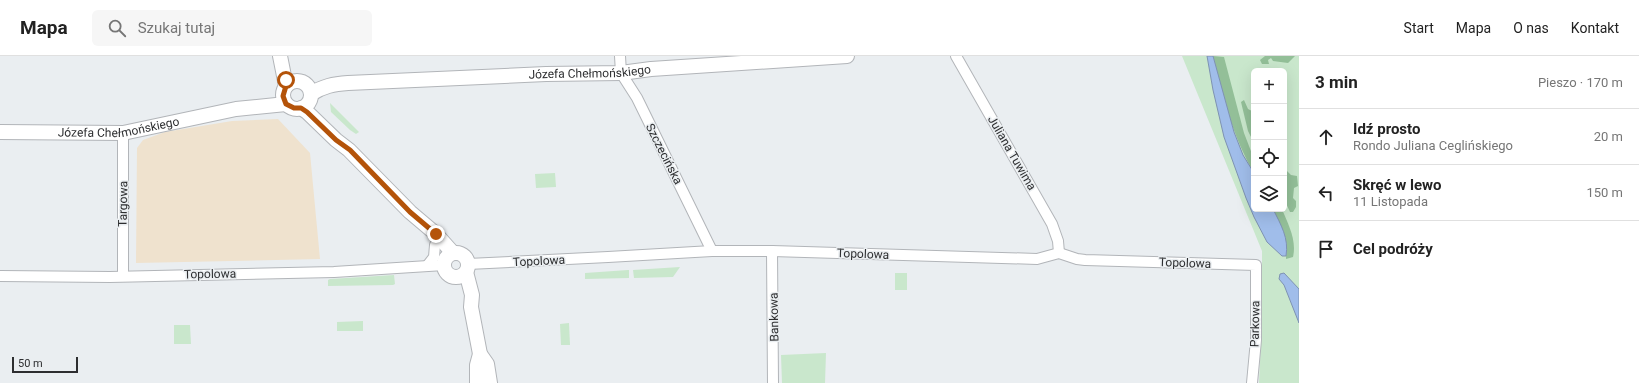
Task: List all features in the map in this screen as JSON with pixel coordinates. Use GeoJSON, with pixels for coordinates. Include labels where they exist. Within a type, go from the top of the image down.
{"type":"FeatureCollection","features":[{"type":"Feature","properties":{"kind":"street"},"geometry":{"type":"LineString","coordinates":[[280,56],[307,112],[336,140],[350,150],[410,212],[436,234],[448,259],[447,272],[463,270]]}},
{"type":"Feature","properties":{"kind":"street"},"geometry":{"type":"LineString","coordinates":[[284,56],[298,94]]}},
{"type":"Feature","properties":{"kind":"street","name":"Szczecińska"},"geometry":{"type":"LineString","coordinates":[[620,56],[622,73],[640,104],[712,251]]}},
{"type":"Feature","properties":{"kind":"street","name":"Józefa Chełmońskiego"},"geometry":{"type":"LineString","coordinates":[[0,132],[123,133],[298,94],[324,83],[331,85],[546,74],[622,73],[651,69],[847,56]]}},
{"type":"Feature","properties":{"kind":"street","name":"Juliana Tuwima"},"geometry":{"type":"LineString","coordinates":[[956,56],[1054,227],[1058,241],[1059,253]]}},
{"type":"Feature","properties":{"kind":"street","name":"Targowa"},"geometry":{"type":"LineString","coordinates":[[123,133],[123,276]]}},
{"type":"Feature","properties":{"kind":"street"},"geometry":{"type":"LineString","coordinates":[[410,212],[435,245],[448,259]]}},
{"type":"Feature","properties":{"kind":"street"},"geometry":{"type":"LineString","coordinates":[[428,266],[434,257],[435,245]]}},
{"type":"Feature","properties":{"kind":"street","name":"Topolowa"},"geometry":{"type":"LineString","coordinates":[[463,270],[608,257],[712,251],[772,251],[1037,259],[1059,253],[1085,260],[1256,265]]}},
{"type":"Feature","properties":{"kind":"street","name":"Bankowa"},"geometry":{"type":"LineString","coordinates":[[772,251],[773,383]]}},
{"type":"Feature","properties":{"kind":"street"},"geometry":{"type":"LineString","coordinates":[[448,259],[457,253],[464,256],[463,270],[472,295],[471,307],[480,354],[487,364],[490,383]]}},
{"type":"Feature","properties":{"kind":"street","name":"Topolowa"},"geometry":{"type":"LineString","coordinates":[[0,276],[123,276],[334,272],[428,266],[448,259]]}},
{"type":"Feature","properties":{"kind":"street","name":"Parkowa"},"geometry":{"type":"LineString","coordinates":[[1252,383],[1256,340],[1256,265]]}},
{"type":"Feature","properties":{"kind":"street"},"geometry":{"type":"LineString","coordinates":[[477,383],[477,365],[480,354]]}},
{"type":"Feature","properties":{"kind":"shaded area"},"geometry":{"type":"Polygon","coordinates":[[[278,119],[310,153],[320,259],[136,263],[137,148],[143,140],[165,132],[232,121],[278,119]]]}},
{"type":"Feature","properties":{"kind":"green space"},"geometry":{"type":"Polygon","coordinates":[[[1182,56],[1299,56],[1299,383],[1259,383],[1262,318],[1262,251],[1182,56]]]}},
{"type":"Feature","properties":{"kind":"green space"},"geometry":{"type":"Polygon","coordinates":[[[1213,56],[1224,57],[1244,133],[1251,151],[1251,167],[1234,131],[1220,86],[1213,56]]]}},
{"type":"Feature","properties":{"kind":"green space"},"geometry":{"type":"Polygon","coordinates":[[[1265,56],[1295,56],[1288,63],[1273,61],[1271,58],[1268,60],[1269,64],[1262,64],[1260,60],[1265,56]]]}},
{"type":"Feature","properties":{"kind":"green space"},"geometry":{"type":"Polygon","coordinates":[[[1244,100],[1248,109],[1251,110],[1251,137],[1248,131],[1241,102],[1244,100]]]}},
{"type":"Feature","properties":{"kind":"green space"},"geometry":{"type":"Polygon","coordinates":[[[330,103],[359,132],[356,134],[350,130],[331,112],[330,103]]]}},
{"type":"Feature","properties":{"kind":"green space"},"geometry":{"type":"Polygon","coordinates":[[[1287,171],[1291,175],[1297,176],[1298,186],[1294,188],[1293,198],[1296,201],[1296,207],[1293,212],[1290,212],[1287,206],[1287,171]]]}},
{"type":"Feature","properties":{"kind":"green space"},"geometry":{"type":"Polygon","coordinates":[[[555,173],[556,187],[536,188],[535,174],[555,173]]]}},
{"type":"Feature","properties":{"kind":"green space"},"geometry":{"type":"Polygon","coordinates":[[[1274,212],[1283,212],[1287,220],[1294,244],[1293,257],[1286,259],[1286,248],[1274,212]]]}},
{"type":"Feature","properties":{"kind":"green space"},"geometry":{"type":"Polygon","coordinates":[[[680,267],[673,277],[634,278],[633,270],[680,267]]]}},
{"type":"Feature","properties":{"kind":"green space"},"geometry":{"type":"Polygon","coordinates":[[[629,270],[629,278],[585,279],[585,273],[629,270]]]}},
{"type":"Feature","properties":{"kind":"green space"},"geometry":{"type":"Polygon","coordinates":[[[895,273],[907,273],[907,290],[895,290],[895,273]]]}},
{"type":"Feature","properties":{"kind":"green space"},"geometry":{"type":"Polygon","coordinates":[[[394,275],[395,284],[393,285],[328,286],[328,280],[330,279],[394,275]]]}},
{"type":"Feature","properties":{"kind":"green space"},"geometry":{"type":"Polygon","coordinates":[[[363,321],[363,331],[337,331],[337,322],[363,321]]]}},
{"type":"Feature","properties":{"kind":"green space"},"geometry":{"type":"Polygon","coordinates":[[[569,323],[570,345],[561,345],[560,324],[569,323]]]}},
{"type":"Feature","properties":{"kind":"green space"},"geometry":{"type":"Polygon","coordinates":[[[174,325],[190,325],[191,344],[174,344],[174,325]]]}},
{"type":"Feature","properties":{"kind":"green space"},"geometry":{"type":"Polygon","coordinates":[[[826,353],[825,383],[782,383],[781,355],[826,353]]]}},
{"type":"Feature","properties":{"kind":"water"},"geometry":{"type":"Polygon","coordinates":[[[1207,56],[1213,56],[1234,132],[1243,155],[1251,168],[1251,210],[1224,137],[1207,56]]]}},
{"type":"Feature","properties":{"kind":"water"},"geometry":{"type":"Polygon","coordinates":[[[1252,212],[1274,212],[1285,237],[1287,249],[1286,256],[1282,256],[1267,242],[1252,212]]]}},
{"type":"Feature","properties":{"kind":"water"},"geometry":{"type":"Polygon","coordinates":[[[1284,273],[1299,289],[1299,323],[1284,285],[1279,279],[1280,274],[1284,273]]]}},
{"type":"Feature","properties":{"kind":"route"},"geometry":{"type":"LineString","coordinates":[[286,80],[286,86],[283,91],[286,104],[290,107],[301,108],[307,112],[336,140],[350,150],[410,212],[436,234]]}}]}
